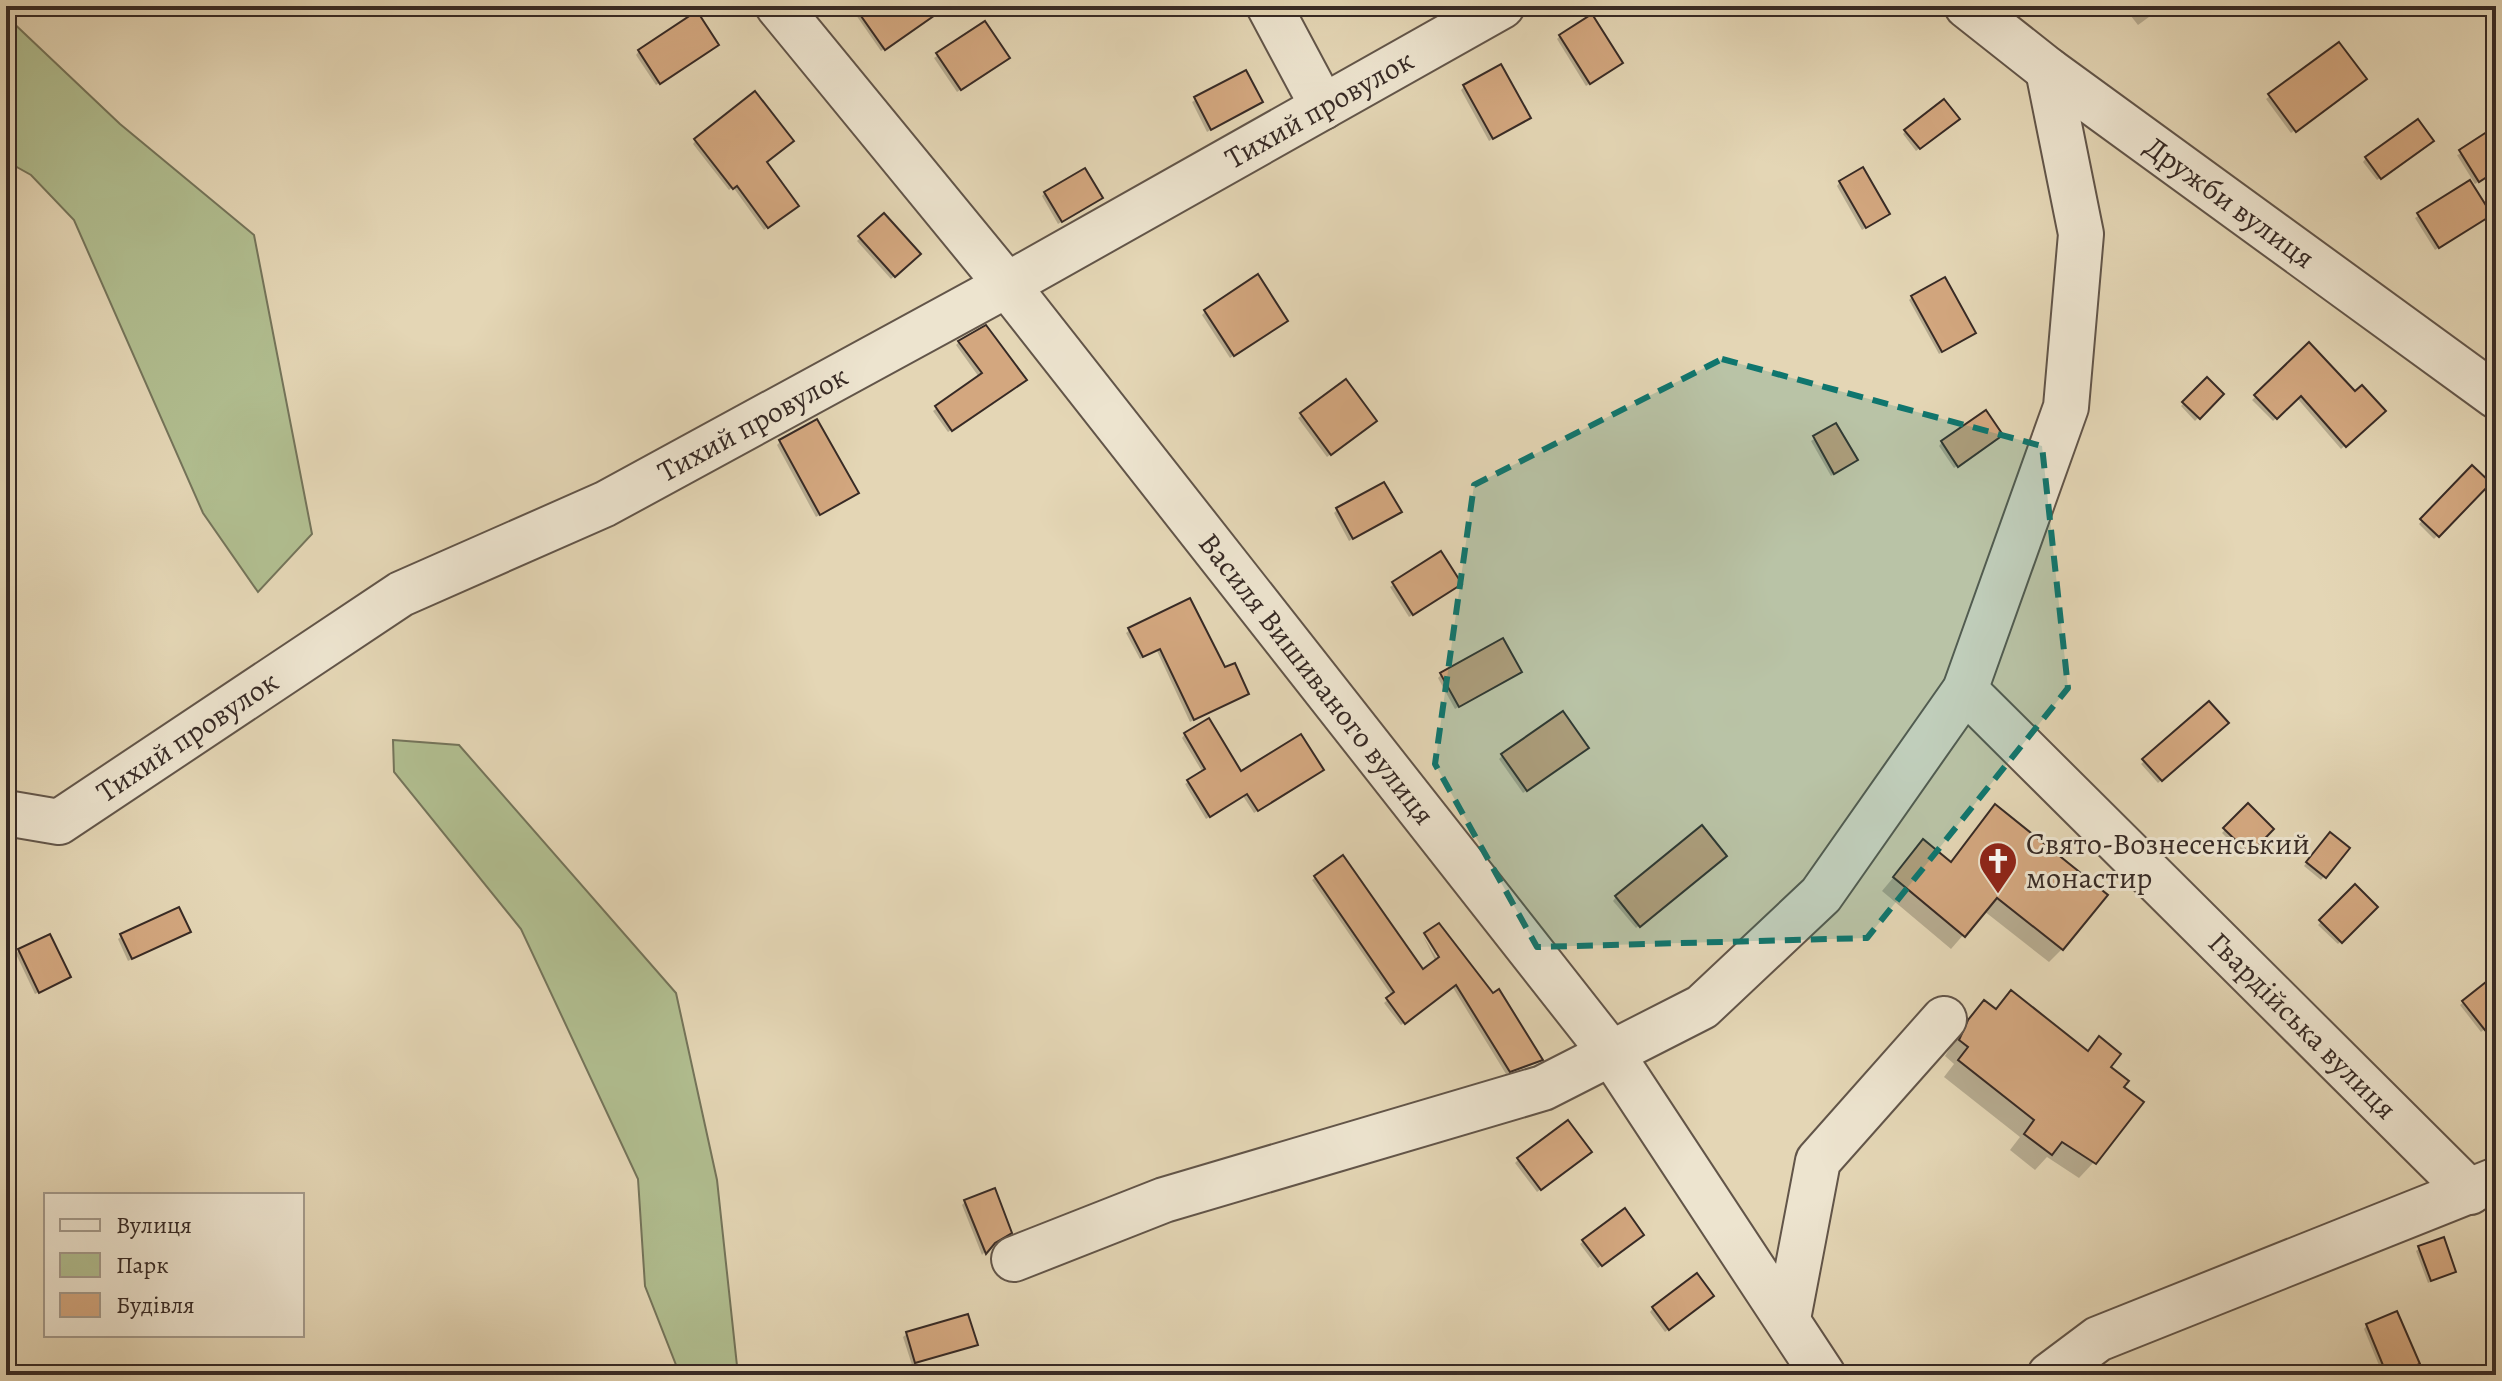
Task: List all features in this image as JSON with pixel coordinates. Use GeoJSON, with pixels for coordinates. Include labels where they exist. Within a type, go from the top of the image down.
{"type":"FeatureCollection","features":[{"type":"Feature","properties":{"kind":"street","name":"Василя Вишиваного вулиця"},"geometry":{"type":"LineString","coordinates":[[778,6],[1007,285],[1611,1053],[1823,1375]]}},
{"type":"Feature","properties":{"kind":"street"},"geometry":{"type":"LineString","coordinates":[[1269,6],[1323,107]]}},
{"type":"Feature","properties":{"kind":"street","name":"Тихий провулок"},"geometry":{"type":"LineString","coordinates":[[6,813],[59,822],[401,594],[605,504],[1007,285],[1502,6]]}},
{"type":"Feature","properties":{"kind":"street","name":"Дружби вулиця"},"geometry":{"type":"LineString","coordinates":[[1967,6],[2048,70],[2496,396]]}},
{"type":"Feature","properties":{"kind":"street"},"geometry":{"type":"LineString","coordinates":[[1014,1259],[1164,1200],[1543,1088],[1702,1007],[1821,895],[1965,690],[2066,407],[2081,234],[2048,70]]}},
{"type":"Feature","properties":{"kind":"street","name":"Гвардійська вулиця"},"geometry":{"type":"LineString","coordinates":[[1965,690],[2483,1186],[2098,1339],[2050,1375]]}},
{"type":"Feature","properties":{"kind":"street"},"geometry":{"type":"LineString","coordinates":[[1788,1319],[1818,1161],[1944,1019]]}},
{"type":"Feature","properties":{"kind":"highlighted area"},"geometry":{"type":"Polygon","coordinates":[[[1722,359],[2042,446],[2068,688],[1867,938],[1537,947],[1435,764],[1474,485],[1722,359]]]}},
{"type":"Feature","properties":{"kind":"green space"},"geometry":{"type":"Polygon","coordinates":[[[6,16],[120,124],[254,235],[312,534],[258,592],[203,513],[74,220],[31,175],[6,161],[6,16]]]}},
{"type":"Feature","properties":{"kind":"green space"},"geometry":{"type":"Polygon","coordinates":[[[393,740],[459,745],[676,993],[717,1180],[738,1375],[680,1375],[645,1286],[638,1179],[521,929],[394,772],[393,740]]]}},
{"type":"Feature","properties":{"kind":"building"},"geometry":{"type":"Polygon","coordinates":[[[854,6],[948,6],[885,50],[854,6]]]}},
{"type":"Feature","properties":{"kind":"building"},"geometry":{"type":"Polygon","coordinates":[[[697,11],[719,45],[660,84],[638,50],[697,11]]]}},
{"type":"Feature","properties":{"kind":"building"},"geometry":{"type":"Polygon","coordinates":[[[1592,14],[1623,63],[1590,84],[1559,35],[1592,14]]]}},
{"type":"Feature","properties":{"kind":"building"},"geometry":{"type":"Polygon","coordinates":[[[985,21],[1010,58],[961,90],[936,53],[985,21]]]}},
{"type":"Feature","properties":{"kind":"building"},"geometry":{"type":"Polygon","coordinates":[[[2339,42],[2367,79],[2296,132],[2268,94],[2339,42]]]}},
{"type":"Feature","properties":{"kind":"building"},"geometry":{"type":"Polygon","coordinates":[[[1501,64],[1531,118],[1493,139],[1463,85],[1501,64]]]}},
{"type":"Feature","properties":{"kind":"building"},"geometry":{"type":"Polygon","coordinates":[[[1246,70],[1263,102],[1211,130],[1194,97],[1246,70]]]}},
{"type":"Feature","properties":{"kind":"building"},"geometry":{"type":"Polygon","coordinates":[[[755,91],[794,141],[767,162],[799,206],[768,228],[737,186],[733,189],[694,139],[755,91]]]}},
{"type":"Feature","properties":{"kind":"building"},"geometry":{"type":"Polygon","coordinates":[[[1944,99],[1960,119],[1920,149],[1904,130],[1944,99]]]}},
{"type":"Feature","properties":{"kind":"building"},"geometry":{"type":"Polygon","coordinates":[[[2418,119],[2434,141],[2381,179],[2365,157],[2418,119]]]}},
{"type":"Feature","properties":{"kind":"building"},"geometry":{"type":"Polygon","coordinates":[[[2496,126],[2496,171],[2479,182],[2459,150],[2496,126]]]}},
{"type":"Feature","properties":{"kind":"building"},"geometry":{"type":"Polygon","coordinates":[[[1863,167],[1890,214],[1866,228],[1839,181],[1863,167]]]}},
{"type":"Feature","properties":{"kind":"building"},"geometry":{"type":"Polygon","coordinates":[[[1085,168],[1103,198],[1062,222],[1044,192],[1085,168]]]}},
{"type":"Feature","properties":{"kind":"building"},"geometry":{"type":"Polygon","coordinates":[[[2470,180],[2492,215],[2439,248],[2417,213],[2470,180]]]}},
{"type":"Feature","properties":{"kind":"building"},"geometry":{"type":"Polygon","coordinates":[[[884,213],[921,254],[895,277],[858,236],[884,213]]]}},
{"type":"Feature","properties":{"kind":"building"},"geometry":{"type":"Polygon","coordinates":[[[1258,274],[1288,321],[1234,356],[1204,310],[1258,274]]]}},
{"type":"Feature","properties":{"kind":"building"},"geometry":{"type":"Polygon","coordinates":[[[1945,277],[1976,333],[1942,352],[1911,296],[1945,277]]]}},
{"type":"Feature","properties":{"kind":"building"},"geometry":{"type":"Polygon","coordinates":[[[986,325],[1027,380],[952,431],[935,406],[982,373],[958,341],[986,325]]]}},
{"type":"Feature","properties":{"kind":"building"},"geometry":{"type":"Polygon","coordinates":[[[2309,342],[2355,391],[2362,385],[2386,411],[2346,447],[2301,396],[2277,419],[2254,395],[2309,342]]]}},
{"type":"Feature","properties":{"kind":"building"},"geometry":{"type":"Polygon","coordinates":[[[2207,377],[2224,394],[2200,419],[2182,402],[2207,377]]]}},
{"type":"Feature","properties":{"kind":"building"},"geometry":{"type":"Polygon","coordinates":[[[1346,379],[1377,421],[1331,455],[1300,413],[1346,379]]]}},
{"type":"Feature","properties":{"kind":"building"},"geometry":{"type":"Polygon","coordinates":[[[1986,410],[2003,435],[1958,467],[1941,441],[1986,410]]]}},
{"type":"Feature","properties":{"kind":"building"},"geometry":{"type":"Polygon","coordinates":[[[817,419],[859,493],[820,515],[779,440],[817,419]]]}},
{"type":"Feature","properties":{"kind":"building"},"geometry":{"type":"Polygon","coordinates":[[[1836,423],[1858,460],[1834,474],[1813,436],[1836,423]]]}},
{"type":"Feature","properties":{"kind":"building"},"geometry":{"type":"Polygon","coordinates":[[[2472,465],[2491,483],[2439,537],[2420,519],[2472,465]]]}},
{"type":"Feature","properties":{"kind":"building"},"geometry":{"type":"Polygon","coordinates":[[[1384,482],[1402,512],[1353,539],[1336,508],[1384,482]]]}},
{"type":"Feature","properties":{"kind":"building"},"geometry":{"type":"Polygon","coordinates":[[[1441,551],[1462,584],[1413,615],[1392,582],[1441,551]]]}},
{"type":"Feature","properties":{"kind":"building"},"geometry":{"type":"Polygon","coordinates":[[[1190,598],[1225,667],[1235,663],[1249,694],[1194,720],[1160,649],[1143,657],[1128,628],[1190,598]]]}},
{"type":"Feature","properties":{"kind":"building"},"geometry":{"type":"Polygon","coordinates":[[[1503,638],[1522,672],[1459,707],[1440,673],[1503,638]]]}},
{"type":"Feature","properties":{"kind":"building"},"geometry":{"type":"Polygon","coordinates":[[[2209,701],[2229,723],[2162,781],[2142,759],[2209,701]]]}},
{"type":"Feature","properties":{"kind":"building"},"geometry":{"type":"Polygon","coordinates":[[[1563,711],[1589,748],[1527,791],[1501,754],[1563,711]]]}},
{"type":"Feature","properties":{"kind":"building"},"geometry":{"type":"Polygon","coordinates":[[[1209,718],[1241,771],[1301,734],[1324,770],[1258,811],[1247,794],[1210,817],[1187,780],[1205,769],[1184,733],[1209,718]]]}},
{"type":"Feature","properties":{"kind":"building"},"geometry":{"type":"Polygon","coordinates":[[[2248,803],[2274,829],[2250,854],[2223,828],[2248,803]]]}},
{"type":"Feature","properties":{"kind":"building"},"geometry":{"type":"Polygon","coordinates":[[[1995,804],[2108,895],[2063,950],[1997,898],[1965,937],[1893,877],[1923,839],[1951,862],[1995,804]]]}},
{"type":"Feature","properties":{"kind":"building"},"geometry":{"type":"Polygon","coordinates":[[[1702,825],[1727,856],[1640,927],[1615,896],[1702,825]]]}},
{"type":"Feature","properties":{"kind":"building"},"geometry":{"type":"Polygon","coordinates":[[[2330,832],[2350,848],[2326,878],[2306,862],[2330,832]]]}},
{"type":"Feature","properties":{"kind":"building"},"geometry":{"type":"Polygon","coordinates":[[[1343,855],[1423,969],[1439,957],[1424,933],[1439,923],[1493,993],[1499,989],[1543,1060],[1510,1072],[1456,985],[1405,1024],[1386,998],[1394,992],[1314,876],[1343,855]]]}},
{"type":"Feature","properties":{"kind":"building"},"geometry":{"type":"Polygon","coordinates":[[[2355,884],[2378,907],[2342,943],[2319,920],[2355,884]]]}},
{"type":"Feature","properties":{"kind":"building"},"geometry":{"type":"Polygon","coordinates":[[[179,907],[191,932],[132,959],[120,934],[179,907]]]}},
{"type":"Feature","properties":{"kind":"building"},"geometry":{"type":"Polygon","coordinates":[[[50,934],[71,977],[39,993],[18,949],[50,934]]]}},
{"type":"Feature","properties":{"kind":"building"},"geometry":{"type":"Polygon","coordinates":[[[2496,974],[2496,1044],[2462,1001],[2496,974]]]}},
{"type":"Feature","properties":{"kind":"building"},"geometry":{"type":"Polygon","coordinates":[[[2011,990],[2088,1051],[2099,1036],[2121,1054],[2111,1067],[2129,1081],[2124,1087],[2144,1102],[2096,1164],[2062,1142],[2052,1155],[2024,1134],[2034,1120],[1958,1060],[1968,1047],[1959,1040],[1968,1020],[1984,1000],[1996,1009],[2011,990]]]}},
{"type":"Feature","properties":{"kind":"building"},"geometry":{"type":"Polygon","coordinates":[[[1568,1120],[1592,1152],[1541,1190],[1517,1158],[1568,1120]]]}},
{"type":"Feature","properties":{"kind":"building"},"geometry":{"type":"Polygon","coordinates":[[[995,1188],[1012,1233],[995,1243],[986,1254],[964,1200],[995,1188]]]}},
{"type":"Feature","properties":{"kind":"building"},"geometry":{"type":"Polygon","coordinates":[[[1625,1208],[1644,1235],[1602,1266],[1582,1240],[1625,1208]]]}},
{"type":"Feature","properties":{"kind":"building"},"geometry":{"type":"Polygon","coordinates":[[[2444,1237],[2456,1272],[2431,1281],[2418,1246],[2444,1237]]]}},
{"type":"Feature","properties":{"kind":"building"},"geometry":{"type":"Polygon","coordinates":[[[1697,1273],[1714,1296],[1669,1330],[1652,1307],[1697,1273]]]}},
{"type":"Feature","properties":{"kind":"building"},"geometry":{"type":"Polygon","coordinates":[[[2397,1311],[2420,1364],[2387,1375],[2366,1324],[2397,1311]]]}},
{"type":"Feature","properties":{"kind":"building"},"geometry":{"type":"Polygon","coordinates":[[[968,1314],[978,1345],[915,1363],[906,1332],[968,1314]]]}},
{"type":"Feature","properties":{"kind":"place","name":"Cвято-Вознесенський монастир"},"geometry":{"type":"Point","coordinates":[1998,895]}}]}
